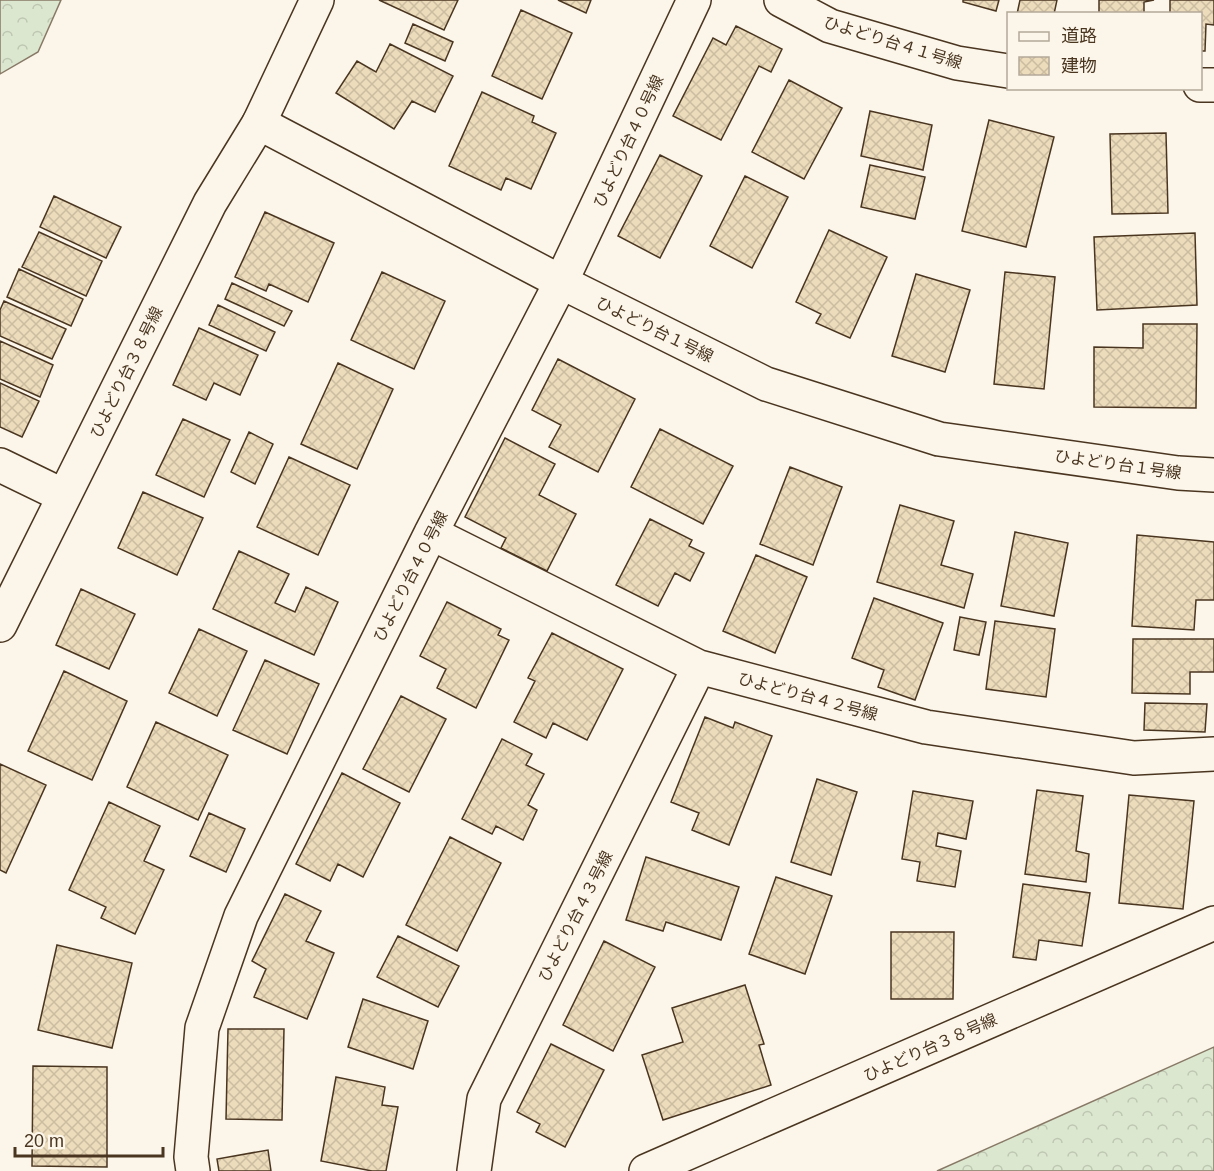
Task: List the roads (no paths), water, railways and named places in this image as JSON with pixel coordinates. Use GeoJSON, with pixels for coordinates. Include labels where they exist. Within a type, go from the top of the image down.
{"type":"FeatureCollection","features":[{"type":"Feature","properties":{"kind":"street"},"geometry":{"type":"LineString","coordinates":[[259,123],[317,0]]}},
{"type":"Feature","properties":{"kind":"street","name":"ひよどり台４０号線"},"geometry":{"type":"LineString","coordinates":[[193,1171],[191,1157],[202,1028],[241,916],[431,533],[561,282],[694,0]]}},
{"type":"Feature","properties":{"kind":"street","name":"ひよどり台４１号線"},"geometry":{"type":"LineString","coordinates":[[782,0],[830,26],[957,63],[1007,71]]}},
{"type":"Feature","properties":{"kind":"street","name":"ひよどり台１号線"},"geometry":{"type":"LineString","coordinates":[[259,123],[561,282],[766,384],[939,439],[1178,473],[1214,475]]}},
{"type":"Feature","properties":{"kind":"street","name":"ひよどり台３８号線"},"geometry":{"type":"LineString","coordinates":[[0,625],[210,203],[259,123]]}},
{"type":"Feature","properties":{"kind":"street"},"geometry":{"type":"LineString","coordinates":[[0,465],[64,496]]}},
{"type":"Feature","properties":{"kind":"street","name":"ひよどり台４２号線"},"geometry":{"type":"LineString","coordinates":[[431,533],[699,667],[926,727],[1134,758],[1214,754]]}},
{"type":"Feature","properties":{"kind":"street","name":"ひよどり台４３号線"},"geometry":{"type":"LineString","coordinates":[[474,1171],[484,1099],[699,667]]}},
{"type":"Feature","properties":{"kind":"street","name":"ひよどり台３８号線"},"geometry":{"type":"LineString","coordinates":[[646,1171],[1214,923]]}}]}
